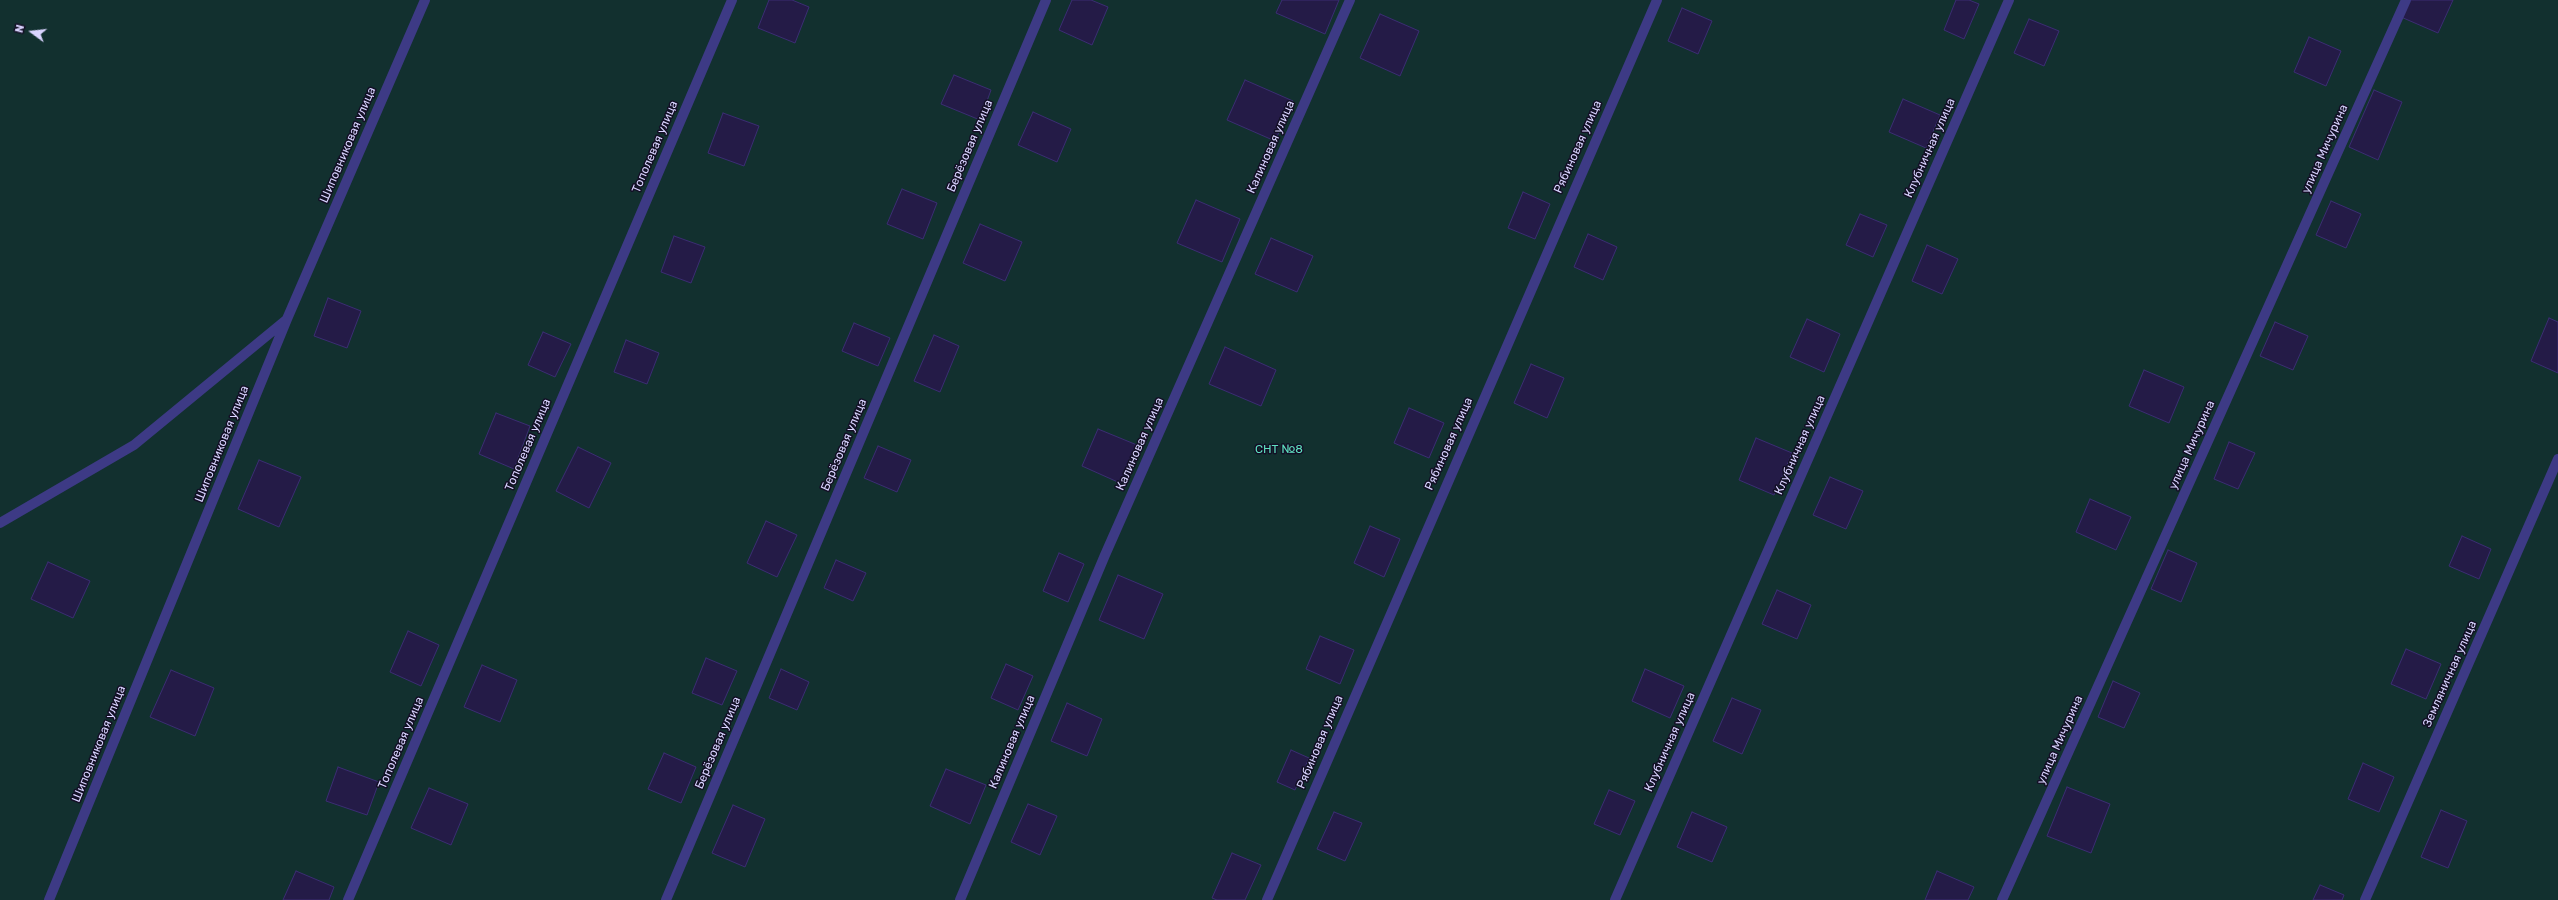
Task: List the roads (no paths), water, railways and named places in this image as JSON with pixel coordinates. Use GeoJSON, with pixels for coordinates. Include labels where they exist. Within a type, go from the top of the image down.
{"type":"FeatureCollection","features":[{"type":"Feature","properties":{"kind":"street","name":"Шиповниковая улица"},"geometry":{"type":"LineString","coordinates":[[49,900],[287,319],[425,0]]}},
{"type":"Feature","properties":{"kind":"street","name":"Тополевая улица"},"geometry":{"type":"LineString","coordinates":[[348,900],[732,0]]}},
{"type":"Feature","properties":{"kind":"street","name":"Берёзовая улица"},"geometry":{"type":"LineString","coordinates":[[666,900],[1046,0]]}},
{"type":"Feature","properties":{"kind":"street","name":"Калиновая улица"},"geometry":{"type":"LineString","coordinates":[[960,900],[1105,555],[1350,0]]}},
{"type":"Feature","properties":{"kind":"street","name":"Рябиновая улица"},"geometry":{"type":"LineString","coordinates":[[1266,900],[1657,0]]}},
{"type":"Feature","properties":{"kind":"street","name":"Клубничная улица"},"geometry":{"type":"LineString","coordinates":[[1615,900],[2009,0]]}},
{"type":"Feature","properties":{"kind":"street","name":"улица Мичурина"},"geometry":{"type":"LineString","coordinates":[[2002,900],[2406,0]]}},
{"type":"Feature","properties":{"kind":"street"},"geometry":{"type":"LineString","coordinates":[[0,523],[134,445],[287,319]]}},
{"type":"Feature","properties":{"kind":"street","name":"Земляничная улица"},"geometry":{"type":"LineString","coordinates":[[2365,900],[2558,459]]}},
{"type":"Feature","properties":{"kind":"park label","name":"СНТ №8"},"geometry":{"type":"Point","coordinates":[1279,450]}}]}
